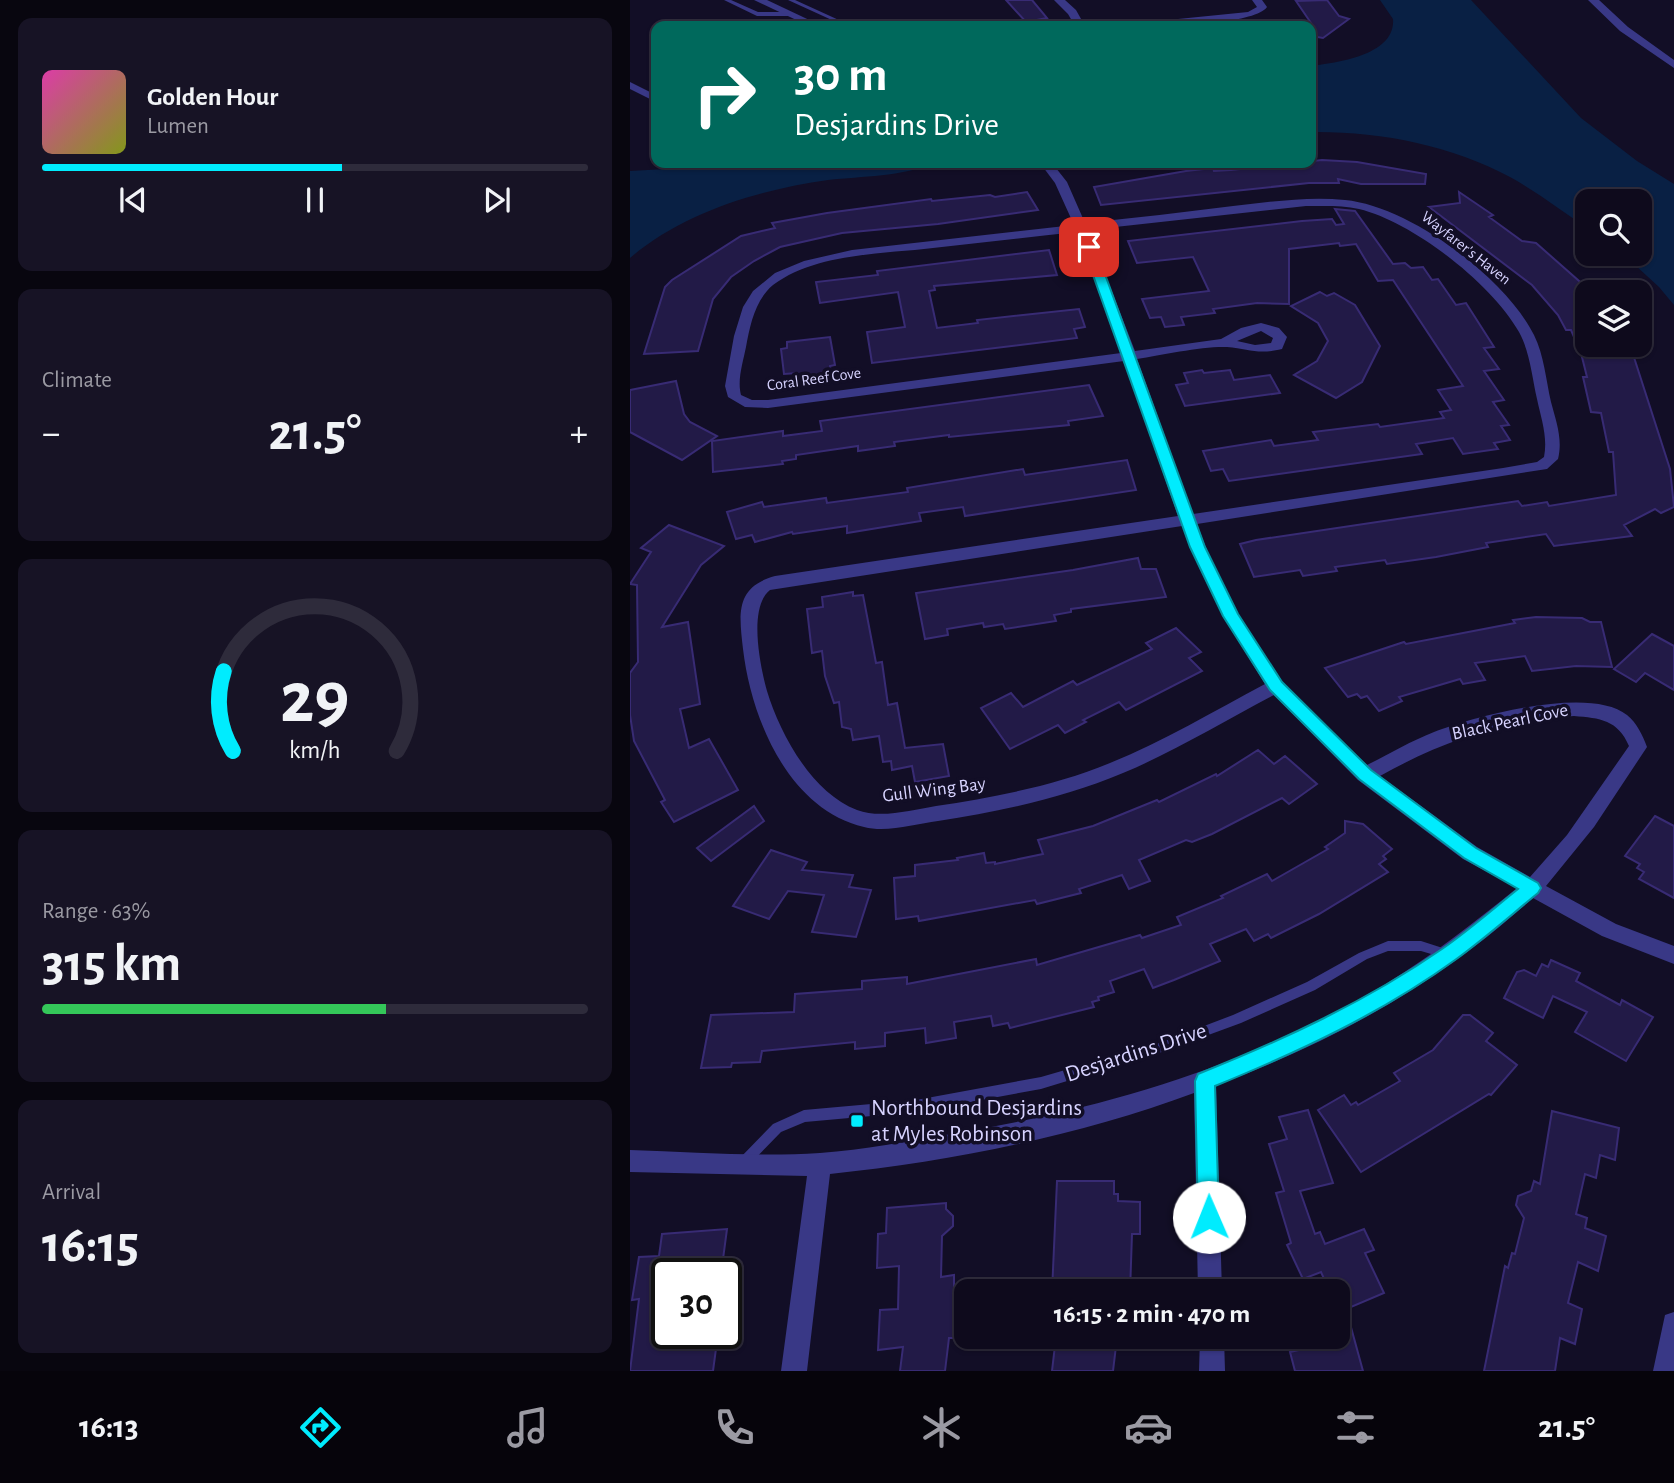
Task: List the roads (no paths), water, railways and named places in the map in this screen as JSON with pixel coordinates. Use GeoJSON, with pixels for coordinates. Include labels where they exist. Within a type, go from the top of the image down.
{"type":"FeatureCollection","features":[{"type":"Feature","properties":{"kind":"street"},"geometry":{"type":"LineString","coordinates":[[759,0],[806,21]]}},
{"type":"Feature","properties":{"kind":"street"},"geometry":{"type":"LineString","coordinates":[[1059,0],[1077,21]]}},
{"type":"Feature","properties":{"kind":"street"},"geometry":{"type":"LineString","coordinates":[[1189,21],[1250,15],[1261,10],[1257,0]]}},
{"type":"Feature","properties":{"kind":"street"},"geometry":{"type":"LineString","coordinates":[[1593,0],[1624,29],[1674,65]]}},
{"type":"Feature","properties":{"kind":"street"},"geometry":{"type":"LineString","coordinates":[[630,85],[651,96]]}},
{"type":"Feature","properties":{"kind":"street"},"geometry":{"type":"LineString","coordinates":[[1050,168],[1061,182],[1081,229],[1130,357],[1187,521],[1231,616],[1276,686],[1365,775],[1470,853],[1609,930],[1674,955]]}},
{"type":"Feature","properties":{"kind":"street","name":"Wayfarer's Haven"},"geometry":{"type":"LineString","coordinates":[[1081,229],[1315,201],[1366,206],[1405,223],[1488,283],[1513,312],[1527,333],[1534,351],[1554,451],[1551,459],[1542,466],[1187,521]]}},
{"type":"Feature","properties":{"kind":"street","name":"Coral Reef Cove"},"geometry":{"type":"LineString","coordinates":[[1081,229],[852,254],[813,262],[781,275],[758,293],[750,307],[732,386],[735,397],[750,404],[768,404],[1130,357]]}},
{"type":"Feature","properties":{"kind":"street"},"geometry":{"type":"LineString","coordinates":[[1130,357],[1225,343]]}},
{"type":"Feature","properties":{"kind":"street","name":"Gull Wing Bay"},"geometry":{"type":"LineString","coordinates":[[1187,521],[804,575],[760,588],[750,604],[748,620],[758,691],[768,719],[802,774],[818,792],[842,810],[866,820],[910,817],[998,803],[1092,778],[1195,731],[1276,686]]}},
{"type":"Feature","properties":{"kind":"street","name":"Black Pearl Cove"},"geometry":{"type":"LineString","coordinates":[[1365,775],[1441,737],[1488,723],[1582,708],[1614,716],[1632,731],[1638,747],[1581,828],[1532,888]]}},
{"type":"Feature","properties":{"kind":"street"},"geometry":{"type":"LineString","coordinates":[[630,1161],[741,1165],[820,1164],[963,1144],[1091,1117],[1205,1081],[1287,1047],[1391,991],[1449,954],[1532,888]]}},
{"type":"Feature","properties":{"kind":"street"},"geometry":{"type":"LineString","coordinates":[[1205,1081],[1210,1279]]}},
{"type":"Feature","properties":{"kind":"street"},"geometry":{"type":"LineString","coordinates":[[794,1371],[820,1164]]}},
{"type":"Feature","properties":{"kind":"street"},"geometry":{"type":"LineString","coordinates":[[1666,1371],[1674,1324]]}},
{"type":"Feature","properties":{"kind":"street"},"geometry":{"type":"LineString","coordinates":[[1212,1349],[1212,1371]]}},
{"type":"Feature","properties":{"kind":"lane"},"geometry":{"type":"LineString","coordinates":[[727,0],[757,14],[790,14]]}},
{"type":"Feature","properties":{"kind":"lane"},"geometry":{"type":"LineString","coordinates":[[791,0],[838,21]]}},
{"type":"Feature","properties":{"kind":"lane","name":"Desjardins Drive"},"geometry":{"type":"LineString","coordinates":[[741,1165],[777,1128],[804,1116],[916,1106],[1041,1083],[1162,1047],[1237,1019],[1311,986],[1363,956],[1388,946],[1421,946],[1449,954]]}},
{"type":"Feature","properties":{"kind":"water"},"geometry":{"type":"Polygon","coordinates":[[[1380,0],[1471,0],[1581,118],[1637,161],[1674,184],[1674,305],[1636,266],[1652,266],[1652,189],[1575,189],[1575,220],[1510,177],[1463,156],[1388,137],[1316,132],[1316,65],[1363,55],[1385,41],[1391,31],[1393,19],[1380,0]]]}},
{"type":"Feature","properties":{"kind":"water"},"geometry":{"type":"Polygon","coordinates":[[[921,168],[802,184],[749,197],[674,228],[630,258],[630,171],[921,168]]]}},
{"type":"Feature","properties":{"kind":"place","name":"Northbound Desjardins at Myles Robinson"},"geometry":{"type":"Point","coordinates":[857,1121]}}]}
